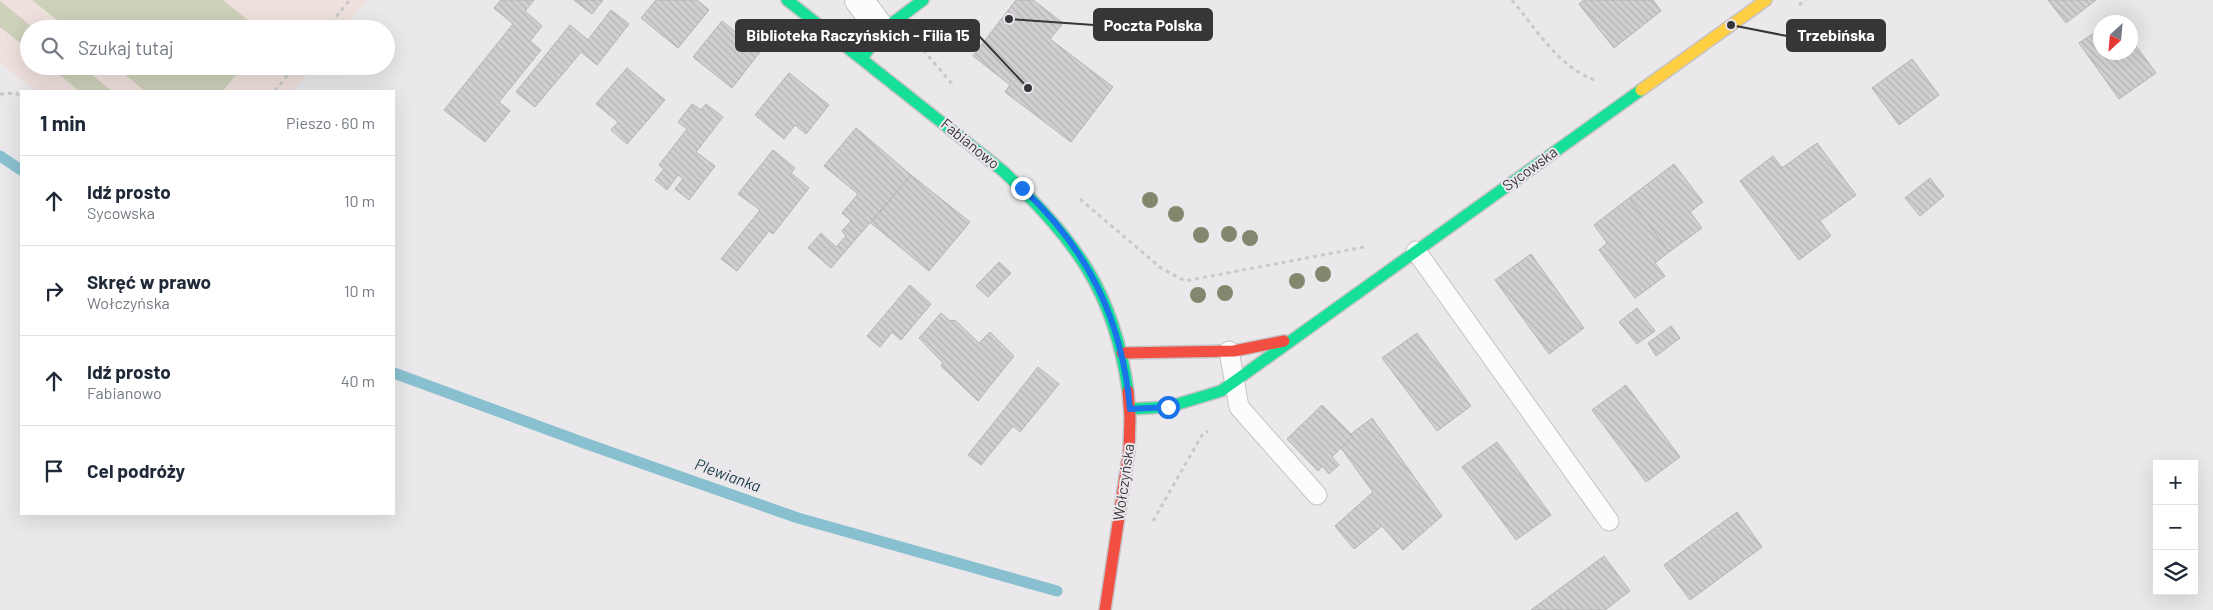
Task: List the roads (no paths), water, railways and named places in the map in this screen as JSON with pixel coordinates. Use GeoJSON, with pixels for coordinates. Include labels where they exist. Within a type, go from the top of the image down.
{"type":"FeatureCollection","features":[{"type":"Feature","properties":{"kind":"street","name":"Fabianowo"},"geometry":{"type":"LineString","coordinates":[[787,0],[995,163],[1058,225],[1090,270],[1114,322],[1122,353]]}},
{"type":"Feature","properties":{"kind":"street"},"geometry":{"type":"LineString","coordinates":[[860,0],[890,25]]}},
{"type":"Feature","properties":{"kind":"street"},"geometry":{"type":"LineString","coordinates":[[862,58],[890,25],[923,0]]}},
{"type":"Feature","properties":{"kind":"street","name":"Sycowska"},"geometry":{"type":"LineString","coordinates":[[1130,409],[1168,407],[1221,391],[1235,382],[1766,0]]}},
{"type":"Feature","properties":{"kind":"street","name":"Sycowska"},"geometry":{"type":"LineString","coordinates":[[1122,353],[1229,351],[1296,339]]}},
{"type":"Feature","properties":{"kind":"street","name":"Wołczyńska"},"geometry":{"type":"LineString","coordinates":[[1105,610],[1130,444],[1130,409],[1122,353]]}},
{"type":"Feature","properties":{"kind":"lane"},"geometry":{"type":"LineString","coordinates":[[1416,251],[1609,521]]}},
{"type":"Feature","properties":{"kind":"lane"},"geometry":{"type":"LineString","coordinates":[[1229,351],[1239,407],[1317,495]]}},
{"type":"Feature","properties":{"kind":"waterway","name":"Plewianka"},"geometry":{"type":"LineString","coordinates":[[0,156],[20,169]]}},
{"type":"Feature","properties":{"kind":"waterway","name":"Plewianka"},"geometry":{"type":"LineString","coordinates":[[395,373],[587,444],[798,518],[1057,591]]}},
{"type":"Feature","properties":{"kind":"place","name":"Poczta Polska"},"geometry":{"type":"Point","coordinates":[1009,19]}},
{"type":"Feature","properties":{"kind":"place","name":"Trzebińska"},"geometry":{"type":"Point","coordinates":[1731,25]}},
{"type":"Feature","properties":{"kind":"place","name":"Biblioteka Raczyńskich - Filia 15"},"geometry":{"type":"Point","coordinates":[1028,88]}}]}
